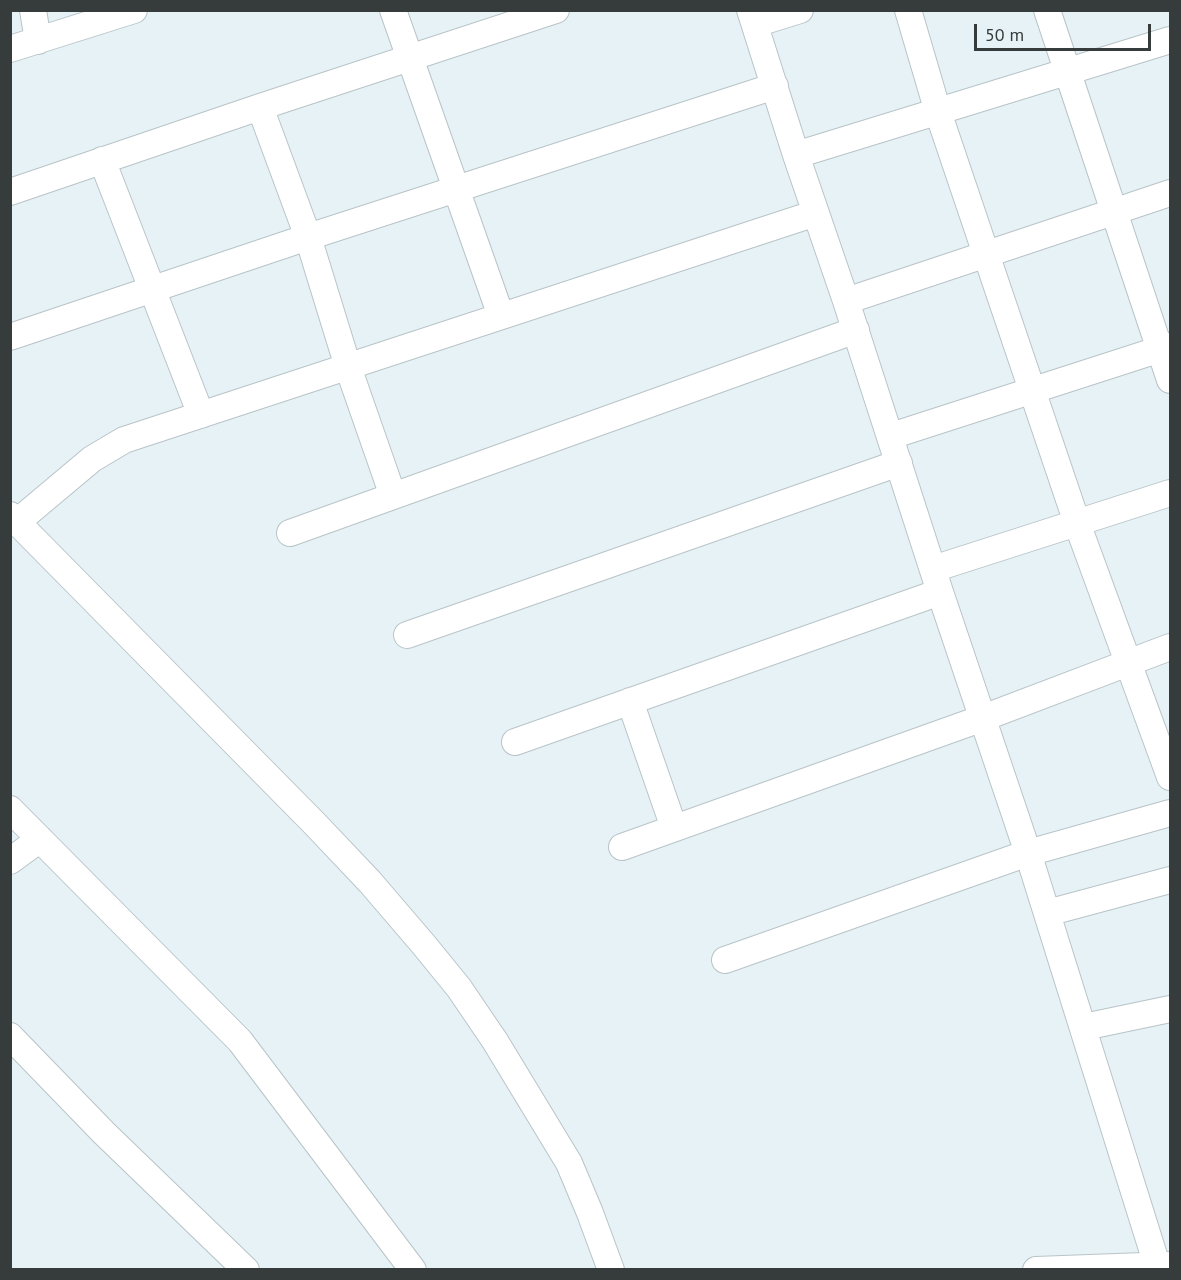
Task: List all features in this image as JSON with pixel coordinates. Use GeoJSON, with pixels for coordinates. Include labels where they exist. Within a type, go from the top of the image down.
{"type":"FeatureCollection","features":[{"type":"Feature","properties":{"kind":"street"},"geometry":{"type":"LineString","coordinates":[[33,10],[38,40]]}},
{"type":"Feature","properties":{"kind":"street"},"geometry":{"type":"LineString","coordinates":[[10,49],[134,10]]}},
{"type":"Feature","properties":{"kind":"street"},"geometry":{"type":"LineString","coordinates":[[393,10],[408,59],[501,316]]}},
{"type":"Feature","properties":{"kind":"street"},"geometry":{"type":"LineString","coordinates":[[10,192],[556,10]]}},
{"type":"Feature","properties":{"kind":"street"},"geometry":{"type":"LineString","coordinates":[[800,10],[753,17],[796,155],[856,330],[936,581],[1084,1027],[1149,1266],[1036,1269]]}},
{"type":"Feature","properties":{"kind":"street"},"geometry":{"type":"LineString","coordinates":[[908,10],[938,112],[1077,523],[1170,777]]}},
{"type":"Feature","properties":{"kind":"street"},"geometry":{"type":"LineString","coordinates":[[1047,10],[1115,211],[1166,347],[1170,380]]}},
{"type":"Feature","properties":{"kind":"street"},"geometry":{"type":"LineString","coordinates":[[796,155],[1170,40]]}},
{"type":"Feature","properties":{"kind":"street"},"geometry":{"type":"LineString","coordinates":[[10,337],[308,237],[775,86]]}},
{"type":"Feature","properties":{"kind":"street"},"geometry":{"type":"LineString","coordinates":[[260,107],[308,237],[348,367],[393,496]]}},
{"type":"Feature","properties":{"kind":"street"},"geometry":{"type":"LineString","coordinates":[[102,160],[201,414]]}},
{"type":"Feature","properties":{"kind":"street"},"geometry":{"type":"LineString","coordinates":[[846,301],[1170,193]]}},
{"type":"Feature","properties":{"kind":"street"},"geometry":{"type":"LineString","coordinates":[[611,1269],[569,1164],[495,1041],[459,988],[370,882],[14,518],[92,459],[124,440],[816,213]]}},
{"type":"Feature","properties":{"kind":"street"},"geometry":{"type":"LineString","coordinates":[[290,532],[856,330]]}},
{"type":"Feature","properties":{"kind":"street"},"geometry":{"type":"LineString","coordinates":[[891,436],[1166,347]]}},
{"type":"Feature","properties":{"kind":"street"},"geometry":{"type":"LineString","coordinates":[[407,635],[899,463]]}},
{"type":"Feature","properties":{"kind":"street"},"geometry":{"type":"LineString","coordinates":[[515,742],[630,701],[1077,523],[1170,493]]}},
{"type":"Feature","properties":{"kind":"street"},"geometry":{"type":"LineString","coordinates":[[622,847],[983,718],[1170,647]]}},
{"type":"Feature","properties":{"kind":"street"},"geometry":{"type":"LineString","coordinates":[[630,701],[674,828]]}},
{"type":"Feature","properties":{"kind":"street"},"geometry":{"type":"LineString","coordinates":[[10,809],[240,1041],[413,1269]]}},
{"type":"Feature","properties":{"kind":"street"},"geometry":{"type":"LineString","coordinates":[[725,960],[1028,853],[1170,813]]}},
{"type":"Feature","properties":{"kind":"street"},"geometry":{"type":"LineString","coordinates":[[10,861],[40,839]]}},
{"type":"Feature","properties":{"kind":"street"},"geometry":{"type":"LineString","coordinates":[[1047,913],[1170,880]]}},
{"type":"Feature","properties":{"kind":"street"},"geometry":{"type":"LineString","coordinates":[[1084,1027],[1170,1009]]}},
{"type":"Feature","properties":{"kind":"street"},"geometry":{"type":"LineString","coordinates":[[10,1036],[104,1133],[246,1269]]}}]}
